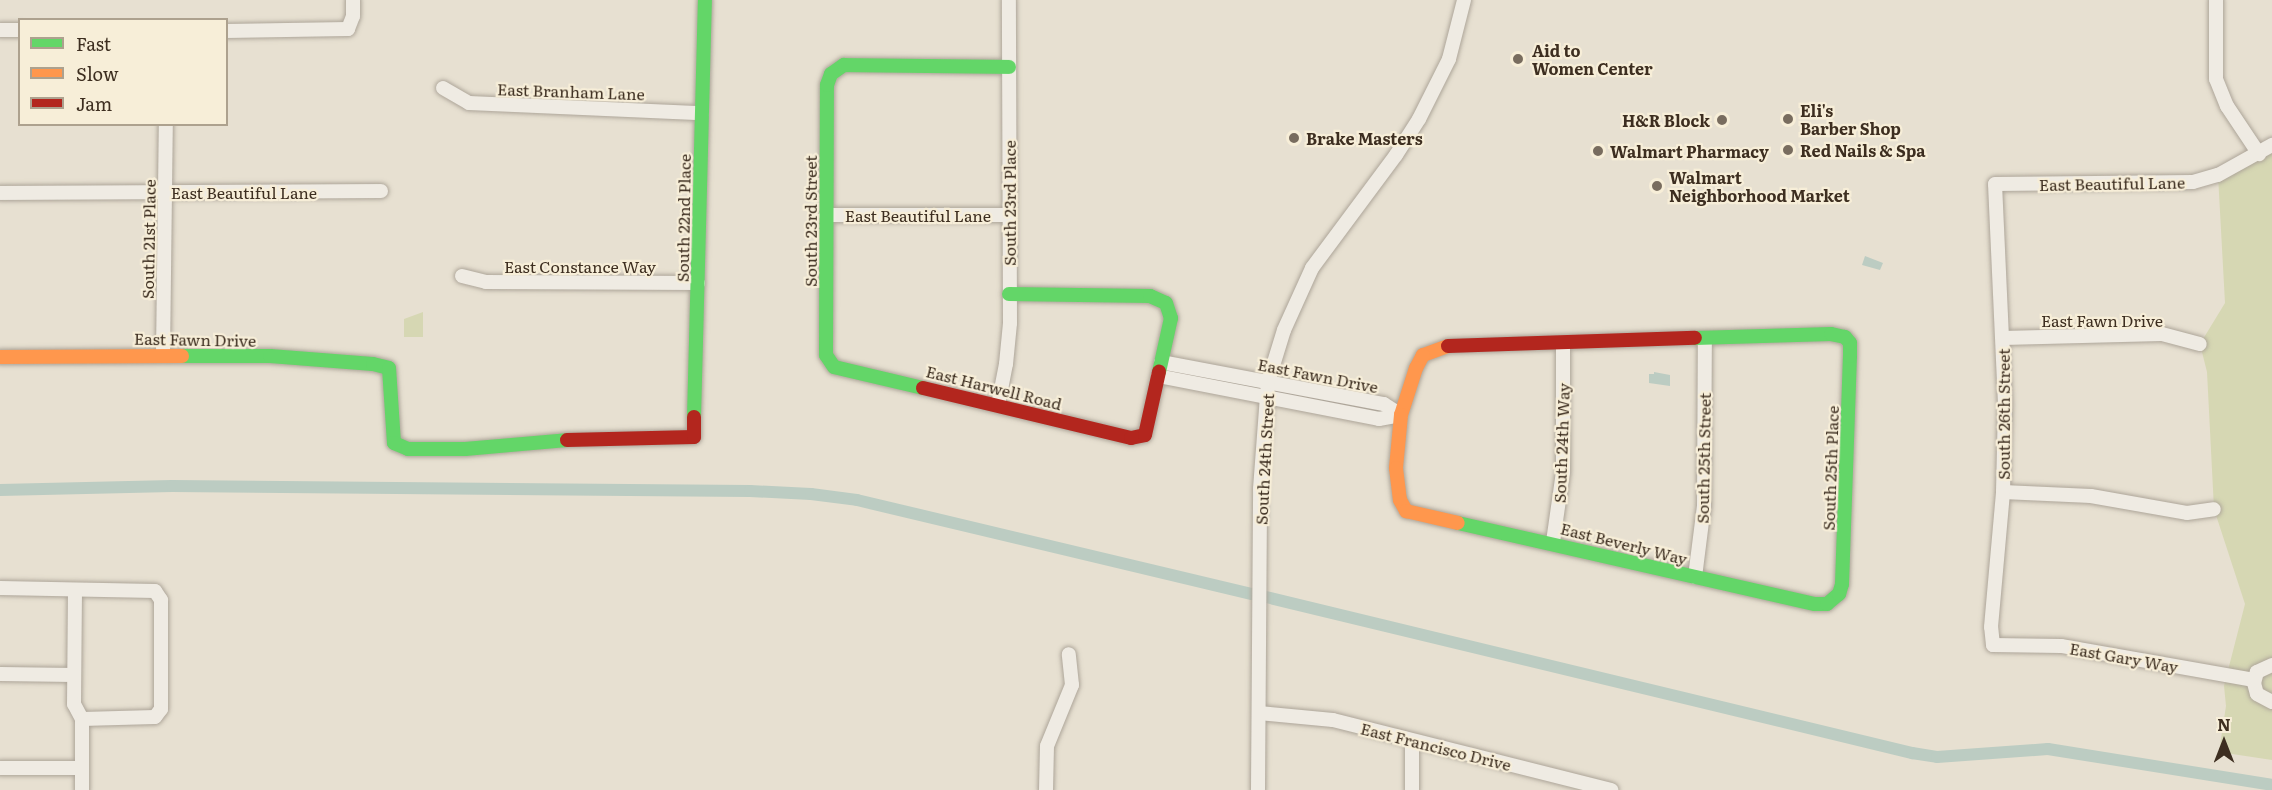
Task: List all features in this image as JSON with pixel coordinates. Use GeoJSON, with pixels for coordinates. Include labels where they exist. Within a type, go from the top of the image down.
{"type":"FeatureCollection","features":[{"type":"Feature","properties":{"kind":"street"},"geometry":{"type":"LineString","coordinates":[[228,31],[348,29],[353,16],[353,0]]}},
{"type":"Feature","properties":{"kind":"street","name":"South 22nd Place"},"geometry":{"type":"LineString","coordinates":[[394,442],[408,448],[465,449],[575,439],[694,437],[705,0]]}},
{"type":"Feature","properties":{"kind":"street","name":"South 23rd Place"},"geometry":{"type":"LineString","coordinates":[[998,405],[1006,364],[1009,294],[1009,0]]}},
{"type":"Feature","properties":{"kind":"street","name":"South 24th Street"},"geometry":{"type":"LineString","coordinates":[[1258,790],[1260,489],[1268,382],[1284,330],[1312,267],[1396,155],[1419,119],[1449,58],[1464,0]]}},
{"type":"Feature","properties":{"kind":"street"},"geometry":{"type":"LineString","coordinates":[[2216,0],[2216,79],[2227,106],[2259,154]]}},
{"type":"Feature","properties":{"kind":"street"},"geometry":{"type":"LineString","coordinates":[[0,30],[18,30]]}},
{"type":"Feature","properties":{"kind":"street","name":"South 23rd Street"},"geometry":{"type":"LineString","coordinates":[[834,367],[826,355],[827,85],[831,74],[844,65],[1009,67]]}},
{"type":"Feature","properties":{"kind":"street","name":"East Branham Lane"},"geometry":{"type":"LineString","coordinates":[[443,88],[469,103],[702,112]]}},
{"type":"Feature","properties":{"kind":"street","name":"South 21st Place"},"geometry":{"type":"LineString","coordinates":[[164,355],[166,126]]}},
{"type":"Feature","properties":{"kind":"street","name":"East Beautiful Lane"},"geometry":{"type":"LineString","coordinates":[[1995,184],[2193,182],[2218,175],[2272,145]]}},
{"type":"Feature","properties":{"kind":"street","name":"South 26th Street"},"geometry":{"type":"LineString","coordinates":[[1993,645],[1991,627],[2003,492],[2006,404],[1995,184]]}},
{"type":"Feature","properties":{"kind":"street","name":"East Beautiful Lane"},"geometry":{"type":"LineString","coordinates":[[0,193],[381,191]]}},
{"type":"Feature","properties":{"kind":"street","name":"East Beautiful Lane"},"geometry":{"type":"LineString","coordinates":[[826,215],[1009,215]]}},
{"type":"Feature","properties":{"kind":"street","name":"East Constance Way"},"geometry":{"type":"LineString","coordinates":[[462,276],[486,282],[698,283]]}},
{"type":"Feature","properties":{"kind":"street"},"geometry":{"type":"LineString","coordinates":[[1009,294],[1150,296],[1166,303],[1171,318],[1158,376]]}},
{"type":"Feature","properties":{"kind":"street","name":"South 25th Place"},"geometry":{"type":"LineString","coordinates":[[1705,339],[1831,334],[1845,337],[1850,343],[1844,557],[1842,584],[1834,600]]}},
{"type":"Feature","properties":{"kind":"street","name":"East Fawn Drive"},"geometry":{"type":"LineString","coordinates":[[2003,338],[2162,334],[2200,344]]}},
{"type":"Feature","properties":{"kind":"street"},"geometry":{"type":"LineString","coordinates":[[1401,415],[1416,368],[1423,355],[1432,350],[1450,346],[1705,339]]}},
{"type":"Feature","properties":{"kind":"street","name":"South 25th Street"},"geometry":{"type":"LineString","coordinates":[[1695,577],[1704,506],[1705,339]]}},
{"type":"Feature","properties":{"kind":"street","name":"South 24th Way"},"geometry":{"type":"LineString","coordinates":[[1553,543],[1558,526],[1563,472],[1563,343]]}},
{"type":"Feature","properties":{"kind":"street","name":"East Fawn Drive"},"geometry":{"type":"LineString","coordinates":[[0,357],[270,356],[373,364],[389,368],[391,428],[394,442]]}},
{"type":"Feature","properties":{"kind":"street","name":"East Fawn Drive"},"geometry":{"type":"LineString","coordinates":[[1161,362],[1384,404],[1401,415]]}},
{"type":"Feature","properties":{"kind":"street","name":"East Harwell Road"},"geometry":{"type":"LineString","coordinates":[[834,367],[1131,438],[1145,435],[1158,376]]}},
{"type":"Feature","properties":{"kind":"street","name":"East Fawn Drive"},"geometry":{"type":"LineString","coordinates":[[1158,376],[1379,419],[1401,415]]}},
{"type":"Feature","properties":{"kind":"street","name":"East Beverly Way"},"geometry":{"type":"LineString","coordinates":[[1401,415],[1396,468],[1400,500],[1406,511],[1815,604],[1834,600]]}},
{"type":"Feature","properties":{"kind":"street"},"geometry":{"type":"LineString","coordinates":[[2003,492],[2091,496],[2187,513],[2214,509]]}},
{"type":"Feature","properties":{"kind":"street"},"geometry":{"type":"LineString","coordinates":[[0,588],[155,591],[161,600],[161,709],[154,717],[82,719]]}},
{"type":"Feature","properties":{"kind":"street"},"geometry":{"type":"LineString","coordinates":[[75,590],[74,704],[82,719],[82,790]]}},
{"type":"Feature","properties":{"kind":"street","name":"East Gary Way"},"geometry":{"type":"LineString","coordinates":[[1993,645],[2061,646],[2254,680]]}},
{"type":"Feature","properties":{"kind":"street"},"geometry":{"type":"LineString","coordinates":[[1046,790],[1047,746],[1072,685],[1069,654]]}},
{"type":"Feature","properties":{"kind":"street"},"geometry":{"type":"LineString","coordinates":[[2272,665],[2261,668],[2254,680],[2257,694],[2272,702]]}},
{"type":"Feature","properties":{"kind":"street"},"geometry":{"type":"LineString","coordinates":[[0,674],[74,675]]}},
{"type":"Feature","properties":{"kind":"street","name":"East Francisco Drive"},"geometry":{"type":"LineString","coordinates":[[1259,713],[1314,716],[1565,784],[1611,790]]}},
{"type":"Feature","properties":{"kind":"street"},"geometry":{"type":"LineString","coordinates":[[1412,741],[1412,790]]}},
{"type":"Feature","properties":{"kind":"street"},"geometry":{"type":"LineString","coordinates":[[0,768],[82,768]]}},
{"type":"Feature","properties":{"kind":"green space"},"geometry":{"type":"Polygon","coordinates":[[[2272,145],[2272,760],[2219,752],[2226,706],[2224,686],[2245,604],[2214,509],[2207,372],[2200,344],[2225,303],[2218,175],[2272,145]]]}},
{"type":"Feature","properties":{"kind":"green space"},"geometry":{"type":"Polygon","coordinates":[[[423,312],[423,337],[404,337],[404,319],[423,312]]]}},
{"type":"Feature","properties":{"kind":"shaded area"},"geometry":{"type":"Polygon","coordinates":[[[1865,256],[1883,263],[1880,270],[1862,265],[1865,256]]]}},
{"type":"Feature","properties":{"kind":"shaded area"},"geometry":{"type":"Polygon","coordinates":[[[1654,372],[1670,375],[1670,386],[1649,383],[1649,374],[1654,374],[1654,372]]]}},
{"type":"Feature","properties":{"kind":"waterway"},"geometry":{"type":"LineString","coordinates":[[0,490],[172,486],[750,491],[811,494],[857,500],[1252,594]]}},
{"type":"Feature","properties":{"kind":"waterway"},"geometry":{"type":"LineString","coordinates":[[1266,597],[1912,753],[1937,757],[2048,749],[2272,785]]}},
{"type":"Feature","properties":{"kind":"traffic: fast"},"geometry":{"type":"LineString","coordinates":[[694,417],[705,0]]}},
{"type":"Feature","properties":{"kind":"traffic: fast"},"geometry":{"type":"LineString","coordinates":[[923,388],[834,367],[826,355],[827,85],[831,74],[844,65],[1009,67]]}},
{"type":"Feature","properties":{"kind":"traffic: fast"},"geometry":{"type":"LineString","coordinates":[[1009,294],[1150,296],[1166,303],[1171,318],[1159,372]]}},
{"type":"Feature","properties":{"kind":"traffic: fast"},"geometry":{"type":"LineString","coordinates":[[1458,523],[1815,604],[1827,604],[1839,594],[1842,584],[1850,356],[1850,343],[1845,337],[1831,334]]}},
{"type":"Feature","properties":{"kind":"traffic: fast"},"geometry":{"type":"LineString","coordinates":[[1695,338],[1831,334]]}},
{"type":"Feature","properties":{"kind":"traffic: fast"},"geometry":{"type":"LineString","coordinates":[[182,356],[270,356],[373,364],[389,368],[394,443],[408,449],[465,449],[567,440]]}},
{"type":"Feature","properties":{"kind":"traffic: slow"},"geometry":{"type":"LineString","coordinates":[[1448,346],[1423,355],[1416,368],[1401,415],[1396,468],[1400,500],[1406,511],[1458,523]]}},
{"type":"Feature","properties":{"kind":"traffic: slow"},"geometry":{"type":"LineString","coordinates":[[0,357],[182,356]]}},
{"type":"Feature","properties":{"kind":"traffic: jam"},"geometry":{"type":"LineString","coordinates":[[1448,346],[1695,338]]}},
{"type":"Feature","properties":{"kind":"traffic: jam"},"geometry":{"type":"LineString","coordinates":[[923,388],[1131,438],[1145,435],[1159,372]]}},
{"type":"Feature","properties":{"kind":"traffic: jam"},"geometry":{"type":"LineString","coordinates":[[567,440],[694,437],[694,417]]}},
{"type":"Feature","properties":{"kind":"place","name":"Aid to Women Center"},"geometry":{"type":"Point","coordinates":[1518,59]}},
{"type":"Feature","properties":{"kind":"place","name":"Eli's Barber Shop"},"geometry":{"type":"Point","coordinates":[1788,119]}},
{"type":"Feature","properties":{"kind":"place","name":"H&R Block"},"geometry":{"type":"Point","coordinates":[1722,120]}},
{"type":"Feature","properties":{"kind":"place","name":"Brake Masters"},"geometry":{"type":"Point","coordinates":[1294,138]}},
{"type":"Feature","properties":{"kind":"place","name":"Red Nails & Spa"},"geometry":{"type":"Point","coordinates":[1788,150]}},
{"type":"Feature","properties":{"kind":"place","name":"Walmart Pharmacy"},"geometry":{"type":"Point","coordinates":[1598,151]}},
{"type":"Feature","properties":{"kind":"place","name":"Walmart Neighborhood Market"},"geometry":{"type":"Point","coordinates":[1657,186]}}]}
